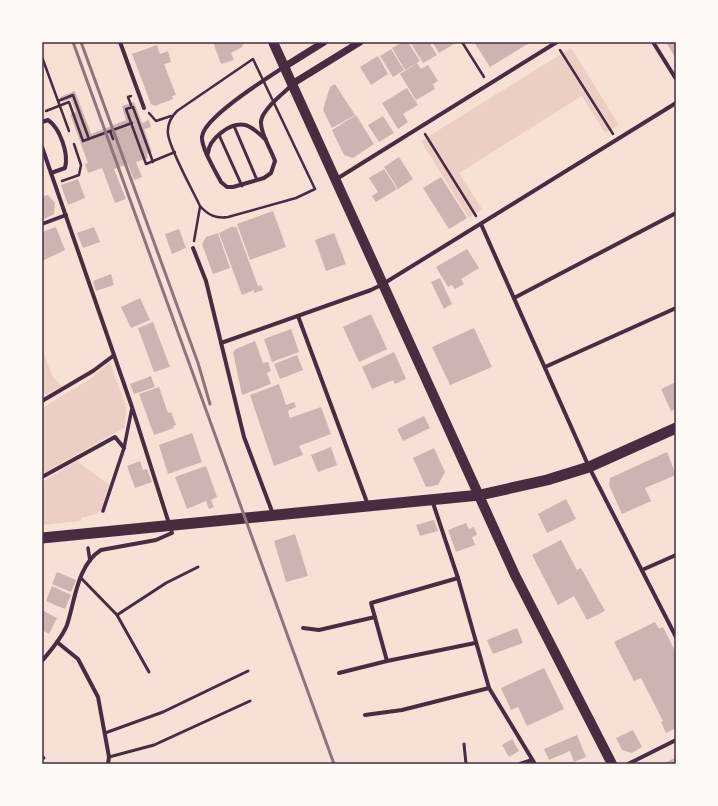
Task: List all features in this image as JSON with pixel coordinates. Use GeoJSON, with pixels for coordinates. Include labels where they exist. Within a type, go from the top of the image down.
{"type":"FeatureCollection","features":[{"type":"Feature","properties":{"kind":"highway"},"geometry":{"type":"LineString","coordinates":[[42,538],[480,495],[547,480],[590,467],[676,428]]}},
{"type":"Feature","properties":{"kind":"main road"},"geometry":{"type":"LineString","coordinates":[[273,42],[518,581],[612,764]]}},
{"type":"Feature","properties":{"kind":"street"},"geometry":{"type":"LineString","coordinates":[[120,42],[144,108]]}},
{"type":"Feature","properties":{"kind":"street"},"geometry":{"type":"LineString","coordinates":[[324,42],[264,80],[209,122],[202,136],[202,141],[221,182],[227,187],[242,186],[257,180],[271,173],[274,168],[275,161],[266,140],[261,120],[264,112],[292,84],[360,42]]}},
{"type":"Feature","properties":{"kind":"street"},"geometry":{"type":"LineString","coordinates":[[335,180],[556,42]]}},
{"type":"Feature","properties":{"kind":"street"},"geometry":{"type":"LineString","coordinates":[[653,42],[676,79]]}},
{"type":"Feature","properties":{"kind":"street"},"geometry":{"type":"LineString","coordinates":[[221,343],[371,290],[383,284],[676,103]]}},
{"type":"Feature","properties":{"kind":"street"},"geometry":{"type":"LineString","coordinates":[[42,122],[48,120],[55,125],[68,160],[65,168],[51,173]]}},
{"type":"Feature","properties":{"kind":"street"},"geometry":{"type":"LineString","coordinates":[[208,154],[208,146],[213,138],[234,126],[245,125],[254,129],[266,140]]}},
{"type":"Feature","properties":{"kind":"street"},"geometry":{"type":"LineString","coordinates":[[42,147],[132,407],[171,525],[172,533],[156,540],[101,550],[84,568],[66,626],[57,642],[42,661]]}},
{"type":"Feature","properties":{"kind":"street"},"geometry":{"type":"LineString","coordinates":[[514,298],[676,213]]}},
{"type":"Feature","properties":{"kind":"street"},"geometry":{"type":"LineString","coordinates":[[42,224],[66,215]]}},
{"type":"Feature","properties":{"kind":"street"},"geometry":{"type":"LineString","coordinates":[[481,224],[590,467],[676,638]]}},
{"type":"Feature","properties":{"kind":"street"},"geometry":{"type":"LineString","coordinates":[[193,248],[206,281],[244,437],[274,516]]}},
{"type":"Feature","properties":{"kind":"street"},"geometry":{"type":"LineString","coordinates":[[545,367],[676,308]]}},
{"type":"Feature","properties":{"kind":"street"},"geometry":{"type":"LineString","coordinates":[[298,316],[369,506]]}},
{"type":"Feature","properties":{"kind":"street"},"geometry":{"type":"LineString","coordinates":[[42,401],[93,372],[114,356]]}},
{"type":"Feature","properties":{"kind":"street"},"geometry":{"type":"LineString","coordinates":[[103,511],[124,448],[132,407]]}},
{"type":"Feature","properties":{"kind":"street"},"geometry":{"type":"LineString","coordinates":[[42,477],[115,437],[124,448]]}},
{"type":"Feature","properties":{"kind":"street"},"geometry":{"type":"LineString","coordinates":[[432,500],[458,578],[475,643],[489,688],[534,762],[520,764]]}},
{"type":"Feature","properties":{"kind":"street"},"geometry":{"type":"LineString","coordinates":[[88,548],[90,561]]}},
{"type":"Feature","properties":{"kind":"street"},"geometry":{"type":"LineString","coordinates":[[642,570],[676,555]]}},
{"type":"Feature","properties":{"kind":"street"},"geometry":{"type":"LineString","coordinates":[[387,661],[371,603],[458,578]]}},
{"type":"Feature","properties":{"kind":"street"},"geometry":{"type":"LineString","coordinates":[[303,628],[319,630],[375,617]]}},
{"type":"Feature","properties":{"kind":"street"},"geometry":{"type":"LineString","coordinates":[[57,642],[78,660],[98,697],[109,758],[108,764]]}},
{"type":"Feature","properties":{"kind":"street"},"geometry":{"type":"LineString","coordinates":[[339,673],[387,661],[475,643]]}},
{"type":"Feature","properties":{"kind":"street"},"geometry":{"type":"LineString","coordinates":[[365,715],[402,710],[489,688]]}},
{"type":"Feature","properties":{"kind":"street"},"geometry":{"type":"LineString","coordinates":[[628,764],[676,740]]}},
{"type":"Feature","properties":{"kind":"lane"},"geometry":{"type":"LineString","coordinates":[[234,126],[257,180]]}},
{"type":"Feature","properties":{"kind":"lane"},"geometry":{"type":"LineString","coordinates":[[219,135],[242,186]]}},
{"type":"Feature","properties":{"kind":"lane"},"geometry":{"type":"LineString","coordinates":[[117,616],[166,583],[198,567]]}},
{"type":"Feature","properties":{"kind":"lane"},"geometry":{"type":"LineString","coordinates":[[81,578],[117,616],[149,672]]}},
{"type":"Feature","properties":{"kind":"lane"},"geometry":{"type":"LineString","coordinates":[[105,733],[163,712],[248,671]]}},
{"type":"Feature","properties":{"kind":"lane"},"geometry":{"type":"LineString","coordinates":[[109,758],[154,746],[250,701]]}},
{"type":"Feature","properties":{"kind":"lane"},"geometry":{"type":"LineString","coordinates":[[464,744],[466,764]]}},
{"type":"Feature","properties":{"kind":"path"},"geometry":{"type":"LineString","coordinates":[[462,42],[489,84]]}},
{"type":"Feature","properties":{"kind":"path"},"geometry":{"type":"LineString","coordinates":[[556,42],[616,140]]}},
{"type":"Feature","properties":{"kind":"path"},"geometry":{"type":"LineString","coordinates":[[264,80],[274,102]]}},
{"type":"Feature","properties":{"kind":"path"},"geometry":{"type":"LineString","coordinates":[[58,101],[73,95],[89,139]]}},
{"type":"Feature","properties":{"kind":"path"},"geometry":{"type":"LineString","coordinates":[[42,112],[69,102],[83,141],[132,123]]}},
{"type":"Feature","properties":{"kind":"path"},"geometry":{"type":"LineString","coordinates":[[153,162],[133,107],[126,109],[146,164],[153,162],[175,152]]}},
{"type":"Feature","properties":{"kind":"path"},"geometry":{"type":"LineString","coordinates":[[144,108],[156,121],[172,116]]}},
{"type":"Feature","properties":{"kind":"path"},"geometry":{"type":"LineString","coordinates":[[421,127],[481,224]]}},
{"type":"Feature","properties":{"kind":"path"},"geometry":{"type":"LineString","coordinates":[[110,131],[113,139]]}},
{"type":"Feature","properties":{"kind":"path"},"geometry":{"type":"LineString","coordinates":[[193,248],[200,206]]}},
{"type":"Feature","properties":{"kind":"shaded area"},"geometry":{"type":"Polygon","coordinates":[[[571,48],[619,125],[605,133],[582,96],[459,173],[482,209],[469,218],[421,141],[571,48]]]}},
{"type":"Feature","properties":{"kind":"shaded area"},"geometry":{"type":"Polygon","coordinates":[[[42,347],[52,376],[62,386],[42,397],[42,347]]]}},
{"type":"Feature","properties":{"kind":"shaded area"},"geometry":{"type":"Polygon","coordinates":[[[110,362],[126,407],[125,427],[42,474],[42,408],[90,379],[110,362]]]}},
{"type":"Feature","properties":{"kind":"shaded area"},"geometry":{"type":"Polygon","coordinates":[[[77,461],[109,485],[101,510],[96,514],[81,518],[81,521],[42,525],[42,482],[77,461]]]}},
{"type":"Feature","properties":{"kind":"building"},"geometry":{"type":"Polygon","coordinates":[[[213,42],[244,42],[242,47],[231,53],[234,60],[221,64],[213,42]]]}},
{"type":"Feature","properties":{"kind":"building"},"geometry":{"type":"Polygon","coordinates":[[[403,42],[408,42],[420,61],[405,70],[392,48],[403,42]]]}},
{"type":"Feature","properties":{"kind":"building"},"geometry":{"type":"Polygon","coordinates":[[[410,42],[429,42],[437,55],[423,63],[410,42]]]}},
{"type":"Feature","properties":{"kind":"building"},"geometry":{"type":"Polygon","coordinates":[[[432,42],[452,42],[454,44],[439,53],[432,42]]]}},
{"type":"Feature","properties":{"kind":"building"},"geometry":{"type":"Polygon","coordinates":[[[474,42],[531,42],[490,67],[474,42]]]}},
{"type":"Feature","properties":{"kind":"building"},"geometry":{"type":"Polygon","coordinates":[[[666,42],[676,42],[676,59],[666,42]]]}},
{"type":"Feature","properties":{"kind":"building"},"geometry":{"type":"Polygon","coordinates":[[[157,45],[160,54],[168,51],[171,62],[164,64],[176,95],[172,96],[173,99],[155,106],[151,104],[132,54],[157,45]]]}},
{"type":"Feature","properties":{"kind":"building"},"geometry":{"type":"Polygon","coordinates":[[[391,49],[404,70],[393,77],[380,56],[391,49]]]}},
{"type":"Feature","properties":{"kind":"building"},"geometry":{"type":"Polygon","coordinates":[[[378,56],[388,74],[371,85],[360,67],[378,56]]]}},
{"type":"Feature","properties":{"kind":"building"},"geometry":{"type":"Polygon","coordinates":[[[417,63],[421,69],[428,65],[438,81],[433,84],[435,89],[416,100],[400,74],[417,63]]]}},
{"type":"Feature","properties":{"kind":"building"},"geometry":{"type":"Polygon","coordinates":[[[335,84],[355,115],[332,128],[323,110],[330,87],[335,84]]]}},
{"type":"Feature","properties":{"kind":"building"},"geometry":{"type":"Polygon","coordinates":[[[407,88],[418,105],[403,114],[408,122],[398,129],[382,103],[407,88]]]}},
{"type":"Feature","properties":{"kind":"building"},"geometry":{"type":"Polygon","coordinates":[[[75,91],[91,134],[126,120],[122,106],[134,102],[142,123],[149,120],[151,127],[144,129],[152,152],[147,154],[148,158],[136,162],[142,177],[134,180],[128,164],[114,169],[126,199],[115,203],[102,168],[88,173],[85,164],[88,163],[70,114],[76,112],[71,99],[62,102],[60,97],[75,91]]]}},
{"type":"Feature","properties":{"kind":"building"},"geometry":{"type":"Polygon","coordinates":[[[356,115],[374,144],[353,158],[344,155],[332,130],[356,115]]]}},
{"type":"Feature","properties":{"kind":"building"},"geometry":{"type":"Polygon","coordinates":[[[383,116],[394,133],[379,142],[368,125],[383,116]]]}},
{"type":"Feature","properties":{"kind":"building"},"geometry":{"type":"Polygon","coordinates":[[[399,157],[413,179],[398,189],[384,167],[399,157]]]}},
{"type":"Feature","properties":{"kind":"building"},"geometry":{"type":"Polygon","coordinates":[[[384,169],[397,189],[376,202],[372,196],[378,192],[369,178],[384,169]]]}},
{"type":"Feature","properties":{"kind":"building"},"geometry":{"type":"Polygon","coordinates":[[[441,177],[467,218],[449,229],[423,188],[441,177]]]}},
{"type":"Feature","properties":{"kind":"building"},"geometry":{"type":"Polygon","coordinates":[[[78,179],[85,198],[68,205],[61,185],[78,179]]]}},
{"type":"Feature","properties":{"kind":"building"},"geometry":{"type":"Polygon","coordinates":[[[43,192],[44,196],[48,195],[55,203],[54,214],[42,220],[43,192]]]}},
{"type":"Feature","properties":{"kind":"building"},"geometry":{"type":"Polygon","coordinates":[[[273,211],[286,247],[250,260],[237,224],[273,211]]]}},
{"type":"Feature","properties":{"kind":"building"},"geometry":{"type":"Polygon","coordinates":[[[233,226],[233,228],[236,226],[258,286],[261,285],[263,290],[254,293],[254,290],[242,295],[219,233],[233,226]]]}},
{"type":"Feature","properties":{"kind":"building"},"geometry":{"type":"Polygon","coordinates":[[[56,227],[65,250],[42,261],[42,232],[56,227]]]}},
{"type":"Feature","properties":{"kind":"building"},"geometry":{"type":"Polygon","coordinates":[[[94,227],[100,242],[83,248],[77,233],[94,227]]]}},
{"type":"Feature","properties":{"kind":"building"},"geometry":{"type":"Polygon","coordinates":[[[179,229],[186,248],[172,254],[165,234],[179,229]]]}},
{"type":"Feature","properties":{"kind":"building"},"geometry":{"type":"Polygon","coordinates":[[[218,233],[230,268],[213,274],[202,244],[206,237],[218,233]]]}},
{"type":"Feature","properties":{"kind":"building"},"geometry":{"type":"Polygon","coordinates":[[[334,233],[346,264],[326,271],[315,240],[334,233]]]}},
{"type":"Feature","properties":{"kind":"building"},"geometry":{"type":"Polygon","coordinates":[[[467,249],[479,268],[461,279],[464,284],[455,289],[452,285],[448,287],[436,267],[467,249]]]}},
{"type":"Feature","properties":{"kind":"building"},"geometry":{"type":"Polygon","coordinates":[[[111,274],[114,285],[96,291],[93,281],[111,274]]]}},
{"type":"Feature","properties":{"kind":"building"},"geometry":{"type":"Polygon","coordinates":[[[440,278],[452,304],[444,309],[431,282],[440,278]]]}},
{"type":"Feature","properties":{"kind":"building"},"geometry":{"type":"Polygon","coordinates":[[[140,298],[150,320],[131,328],[121,307],[140,298]]]}},
{"type":"Feature","properties":{"kind":"building"},"geometry":{"type":"Polygon","coordinates":[[[371,314],[387,349],[359,362],[343,327],[371,314]]]}},
{"type":"Feature","properties":{"kind":"building"},"geometry":{"type":"Polygon","coordinates":[[[153,322],[170,367],[154,372],[138,328],[153,322]]]}},
{"type":"Feature","properties":{"kind":"building"},"geometry":{"type":"Polygon","coordinates":[[[474,328],[492,367],[450,385],[432,347],[474,328]]]}},
{"type":"Feature","properties":{"kind":"building"},"geometry":{"type":"Polygon","coordinates":[[[291,329],[299,352],[272,362],[264,339],[291,329]]]}},
{"type":"Feature","properties":{"kind":"building"},"geometry":{"type":"Polygon","coordinates":[[[255,341],[263,363],[268,362],[271,371],[267,373],[271,384],[242,395],[233,352],[236,349],[255,341]]]}},
{"type":"Feature","properties":{"kind":"building"},"geometry":{"type":"Polygon","coordinates":[[[394,352],[406,379],[395,384],[393,380],[372,389],[362,367],[394,352]]]}},
{"type":"Feature","properties":{"kind":"building"},"geometry":{"type":"Polygon","coordinates":[[[297,355],[303,370],[280,379],[274,364],[297,355]]]}},
{"type":"Feature","properties":{"kind":"building"},"geometry":{"type":"Polygon","coordinates":[[[151,376],[155,387],[134,394],[130,384],[151,376]]]}},
{"type":"Feature","properties":{"kind":"building"},"geometry":{"type":"Polygon","coordinates":[[[676,382],[676,409],[671,411],[661,389],[676,382]]]}},
{"type":"Feature","properties":{"kind":"building"},"geometry":{"type":"Polygon","coordinates":[[[279,384],[286,405],[294,402],[296,407],[289,410],[288,412],[290,418],[321,407],[331,434],[299,446],[303,455],[274,466],[250,395],[279,384]]]}},
{"type":"Feature","properties":{"kind":"building"},"geometry":{"type":"Polygon","coordinates":[[[159,387],[168,413],[171,412],[176,425],[173,426],[174,428],[154,435],[139,394],[159,387]]]}},
{"type":"Feature","properties":{"kind":"building"},"geometry":{"type":"Polygon","coordinates":[[[424,416],[430,428],[403,441],[397,429],[424,416]]]}},
{"type":"Feature","properties":{"kind":"building"},"geometry":{"type":"Polygon","coordinates":[[[192,433],[202,462],[168,474],[159,445],[192,433]]]}},
{"type":"Feature","properties":{"kind":"building"},"geometry":{"type":"Polygon","coordinates":[[[331,447],[337,465],[318,472],[311,455],[331,447]]]}},
{"type":"Feature","properties":{"kind":"building"},"geometry":{"type":"Polygon","coordinates":[[[434,448],[445,472],[438,485],[426,487],[413,458],[434,448]]]}},
{"type":"Feature","properties":{"kind":"building"},"geometry":{"type":"Polygon","coordinates":[[[667,452],[676,475],[645,488],[651,501],[622,514],[609,485],[610,478],[667,452]]]}},
{"type":"Feature","properties":{"kind":"building"},"geometry":{"type":"Polygon","coordinates":[[[140,461],[143,470],[147,469],[152,482],[135,488],[127,466],[140,461]]]}},
{"type":"Feature","properties":{"kind":"building"},"geometry":{"type":"Polygon","coordinates":[[[206,466],[217,497],[211,500],[214,507],[209,509],[206,501],[187,509],[175,477],[206,466]]]}},
{"type":"Feature","properties":{"kind":"building"},"geometry":{"type":"Polygon","coordinates":[[[566,499],[576,519],[547,533],[538,514],[566,499]]]}},
{"type":"Feature","properties":{"kind":"building"},"geometry":{"type":"Polygon","coordinates":[[[434,520],[438,531],[420,536],[416,525],[434,520]]]}},
{"type":"Feature","properties":{"kind":"building"},"geometry":{"type":"Polygon","coordinates":[[[466,523],[469,529],[474,527],[477,535],[472,537],[475,545],[456,552],[448,530],[466,523]]]}},
{"type":"Feature","properties":{"kind":"building"},"geometry":{"type":"Polygon","coordinates":[[[295,534],[308,576],[286,582],[274,541],[295,534]]]}},
{"type":"Feature","properties":{"kind":"building"},"geometry":{"type":"Polygon","coordinates":[[[561,540],[577,570],[581,568],[605,611],[587,620],[574,596],[558,605],[532,555],[561,540]]]}},
{"type":"Feature","properties":{"kind":"building"},"geometry":{"type":"Polygon","coordinates":[[[57,572],[76,580],[71,592],[52,584],[57,572]]]}},
{"type":"Feature","properties":{"kind":"building"},"geometry":{"type":"Polygon","coordinates":[[[52,586],[71,595],[65,609],[46,601],[52,586]]]}},
{"type":"Feature","properties":{"kind":"building"},"geometry":{"type":"Polygon","coordinates":[[[42,610],[57,618],[49,634],[42,630],[42,610]]]}},
{"type":"Feature","properties":{"kind":"building"},"geometry":{"type":"Polygon","coordinates":[[[655,622],[659,629],[663,627],[676,653],[676,728],[666,733],[661,722],[663,721],[641,678],[634,681],[614,642],[655,622]]]}},
{"type":"Feature","properties":{"kind":"building"},"geometry":{"type":"Polygon","coordinates":[[[517,628],[523,643],[493,654],[487,640],[517,628]]]}},
{"type":"Feature","properties":{"kind":"building"},"geometry":{"type":"Polygon","coordinates":[[[544,668],[564,709],[527,726],[518,707],[511,710],[501,688],[544,668]]]}},
{"type":"Feature","properties":{"kind":"building"},"geometry":{"type":"Polygon","coordinates":[[[633,730],[642,747],[632,753],[622,750],[616,738],[633,730]]]}},
{"type":"Feature","properties":{"kind":"building"},"geometry":{"type":"Polygon","coordinates":[[[577,735],[586,757],[574,762],[570,751],[549,760],[544,749],[577,735]]]}},
{"type":"Feature","properties":{"kind":"building"},"geometry":{"type":"Polygon","coordinates":[[[512,739],[519,751],[509,757],[502,745],[512,739]]]}},
{"type":"Feature","properties":{"kind":"building"},"geometry":{"type":"Polygon","coordinates":[[[676,757],[676,764],[663,764],[676,757]]]}},
{"type":"Feature","properties":{"kind":"railway"},"geometry":{"type":"LineString","coordinates":[[73,42],[334,764]]}},
{"type":"Feature","properties":{"kind":"railway"},"geometry":{"type":"LineString","coordinates":[[81,42],[198,363],[210,404]]}}]}
